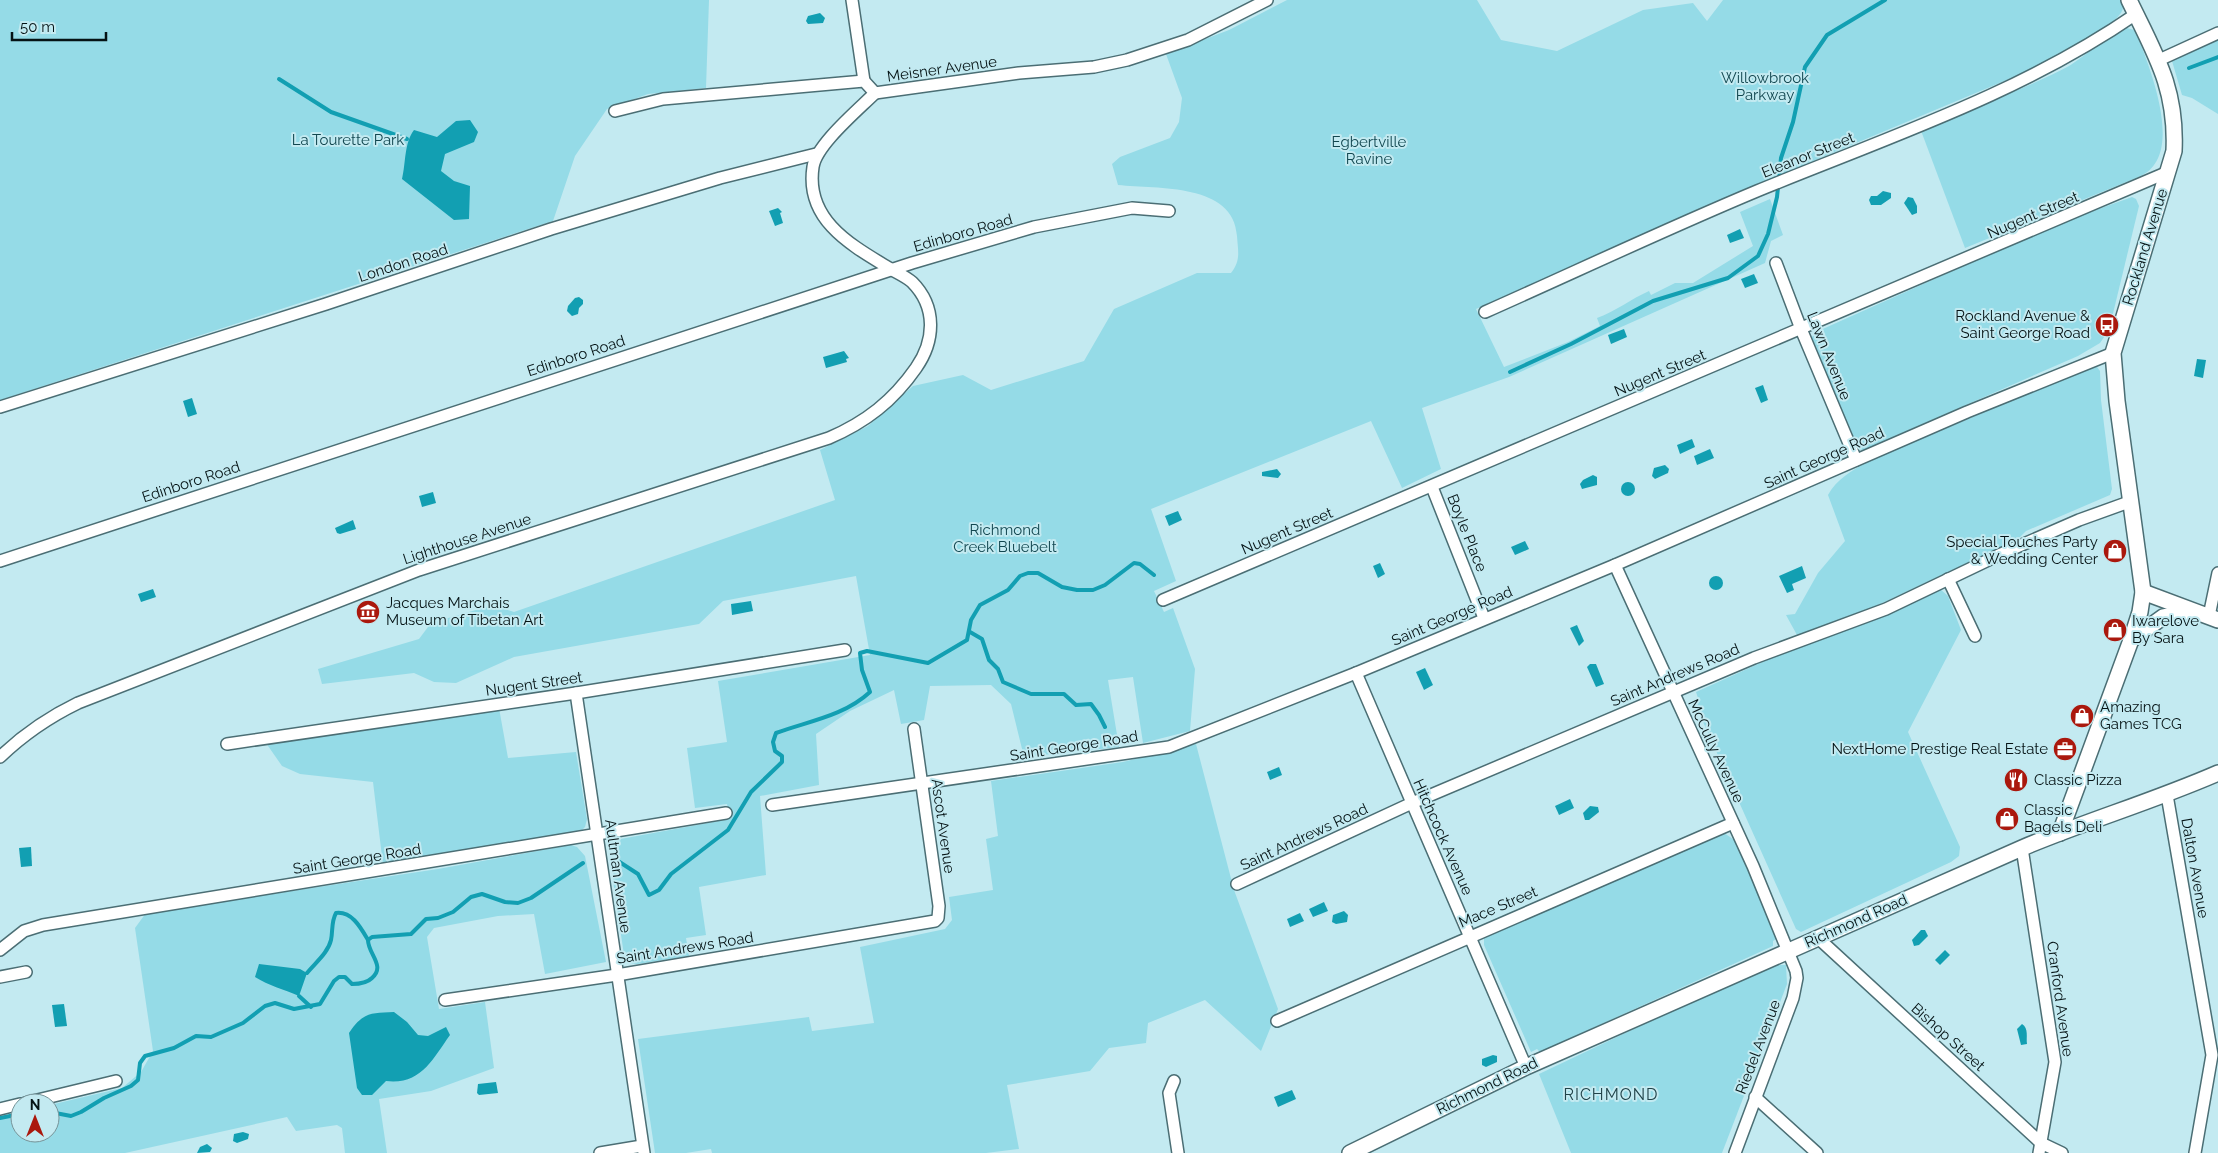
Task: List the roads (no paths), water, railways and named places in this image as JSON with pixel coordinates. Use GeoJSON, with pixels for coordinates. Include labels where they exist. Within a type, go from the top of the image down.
{"type":"FeatureCollection","features":[{"type":"Feature","properties":{"kind":"street"},"geometry":{"type":"LineString","coordinates":[[615,111],[663,99],[864,81],[852,0]]}},
{"type":"Feature","properties":{"kind":"street","name":"Meisner Avenue"},"geometry":{"type":"LineString","coordinates":[[864,81],[875,93],[1019,73],[1094,67],[1127,60],[1188,40],[1267,0]]}},
{"type":"Feature","properties":{"kind":"street","name":"Rockland Avenue"},"geometry":{"type":"LineString","coordinates":[[2133,7],[2159,60],[2171,98],[2175,125],[2174,150],[2113,353],[2114,378],[2129,502],[2143,592]]}},
{"type":"Feature","properties":{"kind":"street","name":"Eleanor Street"},"geometry":{"type":"LineString","coordinates":[[1484,312],[1757,191],[2023,81],[2100,38],[2133,7]]}},
{"type":"Feature","properties":{"kind":"street"},"geometry":{"type":"LineString","coordinates":[[2159,60],[2218,33]]}},
{"type":"Feature","properties":{"kind":"street"},"geometry":{"type":"LineString","coordinates":[[875,93],[816,154],[813,166],[813,194],[826,222],[837,234],[891,270]]}},
{"type":"Feature","properties":{"kind":"street","name":"London Road"},"geometry":{"type":"LineString","coordinates":[[0,407],[335,301],[560,226],[711,181],[816,154]]}},
{"type":"Feature","properties":{"kind":"street","name":"Nugent Street"},"geometry":{"type":"LineString","coordinates":[[1163,600],[2168,172]]}},
{"type":"Feature","properties":{"kind":"street","name":"Edinboro Road"},"geometry":{"type":"LineString","coordinates":[[0,561],[891,270],[1034,227],[1132,208],[1168,211]]}},
{"type":"Feature","properties":{"kind":"street","name":"Lawn Avenue"},"geometry":{"type":"LineString","coordinates":[[1776,263],[1801,329],[1856,460]]}},
{"type":"Feature","properties":{"kind":"street","name":"Lighthouse Avenue"},"geometry":{"type":"LineString","coordinates":[[0,756],[30,731],[52,716],[78,703],[410,574],[829,438],[852,428],[888,402],[905,385],[929,344],[931,318],[928,305],[912,282],[891,270]]}},
{"type":"Feature","properties":{"kind":"street","name":"Saint George Road"},"geometry":{"type":"LineString","coordinates":[[772,805],[1168,747],[1356,673],[1484,618],[1615,565],[2038,382],[2113,353]]}},
{"type":"Feature","properties":{"kind":"street","name":"Boyle Place"},"geometry":{"type":"LineString","coordinates":[[1432,487],[1484,618]]}},
{"type":"Feature","properties":{"kind":"street","name":"Saint Andrews Road"},"geometry":{"type":"LineString","coordinates":[[1237,884],[1412,804],[1673,692],[1754,658],[1886,609],[2053,531],[2129,502]]}},
{"type":"Feature","properties":{"kind":"street","name":"McCully Avenue"},"geometry":{"type":"LineString","coordinates":[[1615,565],[1789,950]]}},
{"type":"Feature","properties":{"kind":"street"},"geometry":{"type":"LineString","coordinates":[[2207,616],[2218,573]]}},
{"type":"Feature","properties":{"kind":"street"},"geometry":{"type":"LineString","coordinates":[[1948,579],[1975,636]]}},
{"type":"Feature","properties":{"kind":"street"},"geometry":{"type":"LineString","coordinates":[[2060,833],[2131,640],[2140,612],[2143,592],[2207,616]]}},
{"type":"Feature","properties":{"kind":"street"},"geometry":{"type":"LineString","coordinates":[[2131,640],[2164,617],[2207,616]]}},
{"type":"Feature","properties":{"kind":"street","name":"Nugent Street"},"geometry":{"type":"LineString","coordinates":[[227,744],[576,693],[845,650]]}},
{"type":"Feature","properties":{"kind":"street","name":"Hitchcock Avenue"},"geometry":{"type":"LineString","coordinates":[[1356,673],[1526,1067]]}},
{"type":"Feature","properties":{"kind":"street","name":"Aultman Avenue"},"geometry":{"type":"LineString","coordinates":[[576,693],[643,1150]]}},
{"type":"Feature","properties":{"kind":"street","name":"Ascot Avenue"},"geometry":{"type":"LineString","coordinates":[[914,729],[939,906],[938,918],[930,923]]}},
{"type":"Feature","properties":{"kind":"street","name":"Richmond Road"},"geometry":{"type":"LineString","coordinates":[[1350,1153],[1371,1149],[1526,1067],[1789,950],[2022,848],[2167,795],[2218,773]]}},
{"type":"Feature","properties":{"kind":"street","name":"Dalton Avenue"},"geometry":{"type":"LineString","coordinates":[[2167,795],[2212,1055],[2195,1153]]}},
{"type":"Feature","properties":{"kind":"street","name":"Saint George Road"},"geometry":{"type":"LineString","coordinates":[[0,950],[24,931],[43,925],[726,814]]}},
{"type":"Feature","properties":{"kind":"street","name":"Mace Street"},"geometry":{"type":"LineString","coordinates":[[1276,1021],[1733,823]]}},
{"type":"Feature","properties":{"kind":"street","name":"Cranford Avenue"},"geometry":{"type":"LineString","coordinates":[[2022,848],[2055,1062],[2040,1148]]}},
{"type":"Feature","properties":{"kind":"street","name":"Saint Andrews Road"},"geometry":{"type":"LineString","coordinates":[[445,1000],[617,975],[930,923]]}},
{"type":"Feature","properties":{"kind":"street","name":"Bishop Street"},"geometry":{"type":"LineString","coordinates":[[1818,938],[2040,1148],[2062,1153]]}},
{"type":"Feature","properties":{"kind":"street","name":"Riedel Avenue"},"geometry":{"type":"LineString","coordinates":[[1735,1153],[1795,987],[1796,971],[1789,950]]}},
{"type":"Feature","properties":{"kind":"street"},"geometry":{"type":"LineString","coordinates":[[0,977],[26,972]]}},
{"type":"Feature","properties":{"kind":"street"},"geometry":{"type":"LineString","coordinates":[[60,1095],[116,1081]]}},
{"type":"Feature","properties":{"kind":"street"},"geometry":{"type":"LineString","coordinates":[[1174,1081],[1170,1092],[1178,1153]]}},
{"type":"Feature","properties":{"kind":"street"},"geometry":{"type":"LineString","coordinates":[[1755,1097],[1817,1153]]}},
{"type":"Feature","properties":{"kind":"street"},"geometry":{"type":"LineString","coordinates":[[600,1153],[643,1150]]}},
{"type":"Feature","properties":{"kind":"waterway"},"geometry":{"type":"LineString","coordinates":[[1510,372],[1571,344],[1653,301],[1728,278],[1758,256],[1768,234],[1777,197],[1781,158],[1793,122],[1805,67],[1827,35],[1885,0]]}},
{"type":"Feature","properties":{"kind":"waterway"},"geometry":{"type":"LineString","coordinates":[[2189,68],[2218,57]]}},
{"type":"Feature","properties":{"kind":"waterway"},"geometry":{"type":"LineString","coordinates":[[279,79],[331,112],[407,139]]}},
{"type":"Feature","properties":{"kind":"waterway"},"geometry":{"type":"LineString","coordinates":[[618,861],[638,874],[649,895],[659,890],[671,874],[728,830],[751,792],[782,762],[782,756],[775,751],[773,742],[776,733],[838,712],[849,707],[870,692],[862,670],[860,653],[867,651],[928,663],[967,640],[971,620],[980,605],[1008,590],[1020,576],[1028,573],[1038,573],[1062,587],[1077,590],[1093,590],[1105,585],[1134,563],[1140,564],[1154,575]]}},
{"type":"Feature","properties":{"kind":"waterway"},"geometry":{"type":"LineString","coordinates":[[970,632],[982,639],[989,660],[998,669],[1003,682],[1031,694],[1064,694],[1076,705],[1091,704],[1105,727]]}},
{"type":"Feature","properties":{"kind":"waterway"},"geometry":{"type":"LineString","coordinates":[[60,1114],[71,1116],[131,1086],[138,1080],[140,1063],[145,1056],[174,1048],[196,1036],[211,1037],[243,1023],[265,1006],[275,1003],[294,1009],[320,1004],[334,981],[339,977],[345,977],[352,984],[368,981],[376,973],[377,969],[368,940],[372,937],[411,934],[426,919],[438,918],[453,912],[471,897],[482,894],[505,902],[518,903],[531,898],[583,863]]}},
{"type":"Feature","properties":{"kind":"waterway"},"geometry":{"type":"LineString","coordinates":[[307,973],[324,954],[329,945],[336,913],[347,915],[355,921],[368,940]]}},
{"type":"Feature","properties":{"kind":"waterway"},"geometry":{"type":"LineString","coordinates":[[299,996],[311,1007]]}},
{"type":"Feature","properties":{"kind":"waterway"},"geometry":{"type":"LineString","coordinates":[[0,1118],[10,1116]]}},
{"type":"Feature","properties":{"kind":"place","name":"Rockland Avenue & Saint George Road"},"geometry":{"type":"Point","coordinates":[2107,325]}},
{"type":"Feature","properties":{"kind":"place","name":"Special Touches Party & Wedding Center"},"geometry":{"type":"Point","coordinates":[2115,551]}},
{"type":"Feature","properties":{"kind":"place","name":"Jacques Marchais Museum of Tibetan Art"},"geometry":{"type":"Point","coordinates":[368,612]}},
{"type":"Feature","properties":{"kind":"place","name":"Iwarelove By Sara"},"geometry":{"type":"Point","coordinates":[2115,630]}},
{"type":"Feature","properties":{"kind":"place","name":"Amazing Games TCG"},"geometry":{"type":"Point","coordinates":[2082,716]}},
{"type":"Feature","properties":{"kind":"place","name":"NextHome Prestige Real Estate"},"geometry":{"type":"Point","coordinates":[2065,749]}},
{"type":"Feature","properties":{"kind":"place","name":"Classic Pizza"},"geometry":{"type":"Point","coordinates":[2016,780]}},
{"type":"Feature","properties":{"kind":"place","name":"Classic Bagels Deli"},"geometry":{"type":"Point","coordinates":[2007,819]}},
{"type":"Feature","properties":{"kind":"district","name":"RICHMOND"},"geometry":{"type":"Point","coordinates":[1611,1094]}},
{"type":"Feature","properties":{"kind":"park label","name":"Willowbrook Parkway"},"geometry":{"type":"Point","coordinates":[1765,86]}},
{"type":"Feature","properties":{"kind":"park label","name":"La Tourette Park"},"geometry":{"type":"Point","coordinates":[348,140]}},
{"type":"Feature","properties":{"kind":"park label","name":"Egbertville Ravine"},"geometry":{"type":"Point","coordinates":[1369,150]}},
{"type":"Feature","properties":{"kind":"park label","name":"Richmond Creek Bluebelt"},"geometry":{"type":"Point","coordinates":[1005,538]}}]}
